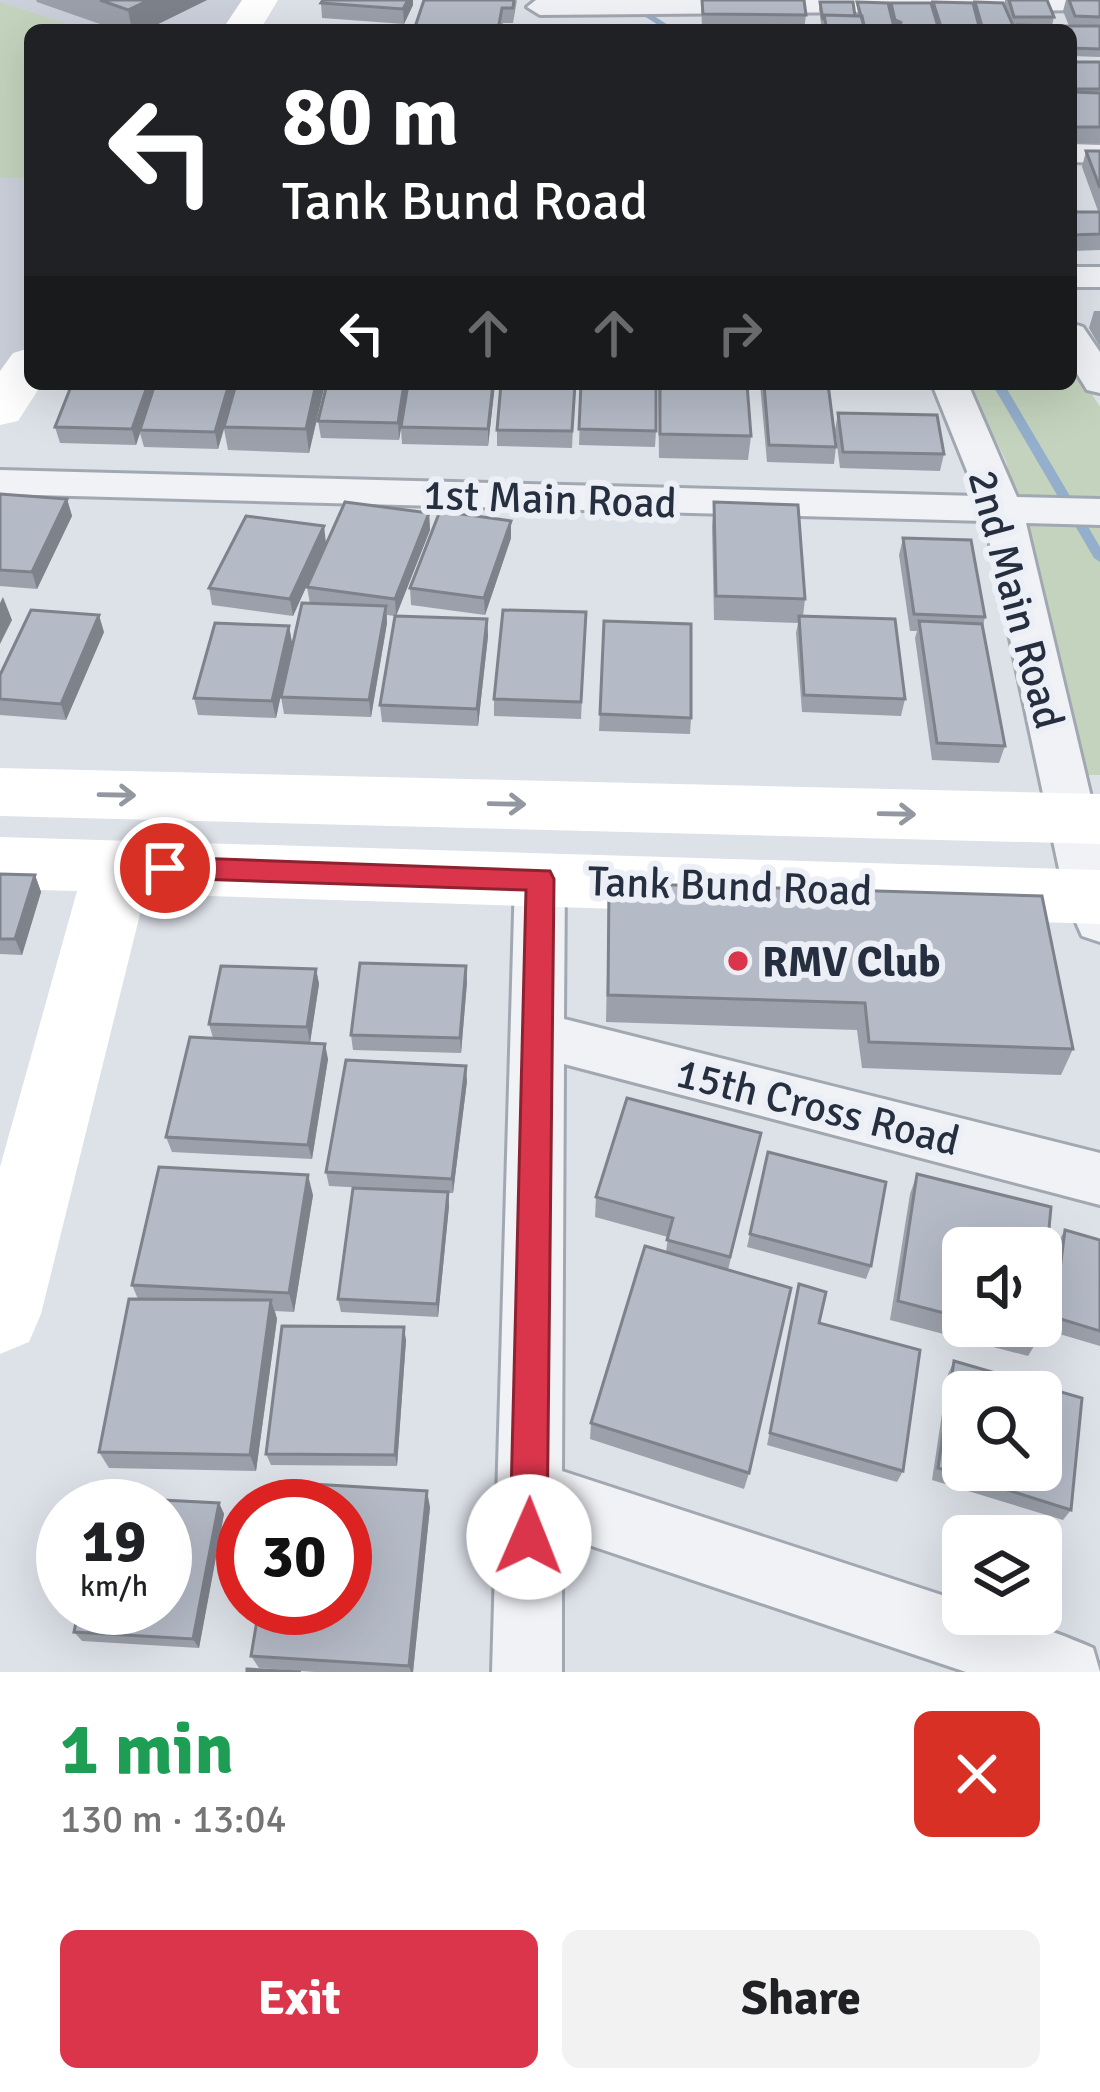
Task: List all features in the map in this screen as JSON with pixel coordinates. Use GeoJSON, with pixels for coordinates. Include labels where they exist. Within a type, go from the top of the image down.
{"type":"FeatureCollection","features":[{"type":"Feature","properties":{"kind":"street"},"geometry":{"type":"LineString","coordinates":[[538,12],[631,5],[1100,2]]}},
{"type":"Feature","properties":{"kind":"street"},"geometry":{"type":"LineString","coordinates":[[1077,344],[1100,382]]}},
{"type":"Feature","properties":{"kind":"street"},"geometry":{"type":"LineString","coordinates":[[0,410],[24,372]]}},
{"type":"Feature","properties":{"kind":"street","name":"2nd Main Road"},"geometry":{"type":"LineString","coordinates":[[953,390],[1014,511],[1086,819],[1097,905]]}},
{"type":"Feature","properties":{"kind":"street","name":"1st Main Road"},"geometry":{"type":"LineString","coordinates":[[0,482],[1100,512]]}},
{"type":"Feature","properties":{"kind":"street","name":"Tank Bund Road"},"geometry":{"type":"LineString","coordinates":[[0,792],[1086,819]]}},
{"type":"Feature","properties":{"kind":"street","name":"Tank Bund Road"},"geometry":{"type":"LineString","coordinates":[[0,863],[540,879],[1097,905]]}},
{"type":"Feature","properties":{"kind":"street"},"geometry":{"type":"LineString","coordinates":[[0,1314],[118,866]]}},
{"type":"Feature","properties":{"kind":"street"},"geometry":{"type":"LineString","coordinates":[[527,1672],[540,879]]}},
{"type":"Feature","properties":{"kind":"street","name":"15th Cross Road"},"geometry":{"type":"LineString","coordinates":[[536,1034],[1100,1179]]}},
{"type":"Feature","properties":{"kind":"street"},"geometry":{"type":"LineString","coordinates":[[529,1492],[1070,1672]]}},
{"type":"Feature","properties":{"kind":"shaded area"},"geometry":{"type":"Polygon","coordinates":[[[0,0],[248,0],[233,24],[24,24],[24,351],[0,389],[0,0]]]}},
{"type":"Feature","properties":{"kind":"green space"},"geometry":{"type":"Polygon","coordinates":[[[0,2],[66,24],[24,24],[24,178],[0,178],[0,2]]]}},
{"type":"Feature","properties":{"kind":"green space"},"geometry":{"type":"Polygon","coordinates":[[[1077,370],[1100,407],[1100,775],[1080,775],[1006,461],[970,390],[1077,390],[1077,370]]]}},
{"type":"Feature","properties":{"kind":"building"},"geometry":{"type":"Polygon","coordinates":[[[100,0],[149,0],[128,10],[100,0]]]}},
{"type":"Feature","properties":{"kind":"building"},"geometry":{"type":"Polygon","coordinates":[[[408,0],[403,9],[321,3],[408,0]]]}},
{"type":"Feature","properties":{"kind":"building"},"geometry":{"type":"Polygon","coordinates":[[[424,0],[514,0],[513,8],[502,8],[499,24],[416,24],[424,0]]]}},
{"type":"Feature","properties":{"kind":"building"},"geometry":{"type":"Polygon","coordinates":[[[702,0],[804,0],[806,15],[703,14],[702,0]]]}},
{"type":"Feature","properties":{"kind":"building"},"geometry":{"type":"Polygon","coordinates":[[[1009,0],[1047,0],[1054,17],[1014,17],[1009,0]]]}},
{"type":"Feature","properties":{"kind":"building"},"geometry":{"type":"Polygon","coordinates":[[[1069,0],[1100,0],[1100,17],[1075,16],[1069,0]]]}},
{"type":"Feature","properties":{"kind":"building"},"geometry":{"type":"Polygon","coordinates":[[[820,2],[853,2],[855,16],[824,15],[823,20],[820,2]]]}},
{"type":"Feature","properties":{"kind":"building"},"geometry":{"type":"Polygon","coordinates":[[[857,2],[888,3],[893,23],[902,23],[895,20],[891,3],[931,3],[937,24],[863,24],[857,2]]]}},
{"type":"Feature","properties":{"kind":"building"},"geometry":{"type":"Polygon","coordinates":[[[933,2],[973,3],[978,24],[940,24],[933,2]]]}},
{"type":"Feature","properties":{"kind":"building"},"geometry":{"type":"Polygon","coordinates":[[[975,2],[1003,3],[1012,24],[981,24],[975,2]]]}},
{"type":"Feature","properties":{"kind":"building"},"geometry":{"type":"Polygon","coordinates":[[[824,15],[862,16],[864,24],[826,24],[824,15]]]}},
{"type":"Feature","properties":{"kind":"building"},"geometry":{"type":"Polygon","coordinates":[[[1077,26],[1100,26],[1100,49],[1077,48],[1077,26]]]}},
{"type":"Feature","properties":{"kind":"building"},"geometry":{"type":"Polygon","coordinates":[[[1077,62],[1100,62],[1100,89],[1077,89],[1077,62]]]}},
{"type":"Feature","properties":{"kind":"building"},"geometry":{"type":"Polygon","coordinates":[[[1077,92],[1100,93],[1100,127],[1077,127],[1077,92]]]}},
{"type":"Feature","properties":{"kind":"building"},"geometry":{"type":"Polygon","coordinates":[[[1086,151],[1100,151],[1100,188],[1086,151]]]}},
{"type":"Feature","properties":{"kind":"building"},"geometry":{"type":"Polygon","coordinates":[[[1077,212],[1100,212],[1100,234],[1077,235],[1077,212]]]}},
{"type":"Feature","properties":{"kind":"building"},"geometry":{"type":"Polygon","coordinates":[[[70,390],[146,390],[132,429],[55,427],[70,390]]]}},
{"type":"Feature","properties":{"kind":"building"},"geometry":{"type":"Polygon","coordinates":[[[153,390],[227,390],[215,432],[140,430],[153,390]]]}},
{"type":"Feature","properties":{"kind":"building"},"geometry":{"type":"Polygon","coordinates":[[[234,390],[315,390],[306,429],[224,427],[234,390]]]}},
{"type":"Feature","properties":{"kind":"building"},"geometry":{"type":"Polygon","coordinates":[[[326,390],[403,390],[398,423],[318,421],[326,390]]]}},
{"type":"Feature","properties":{"kind":"building"},"geometry":{"type":"Polygon","coordinates":[[[407,390],[492,390],[488,429],[401,427],[407,390]]]}},
{"type":"Feature","properties":{"kind":"building"},"geometry":{"type":"Polygon","coordinates":[[[500,390],[575,390],[572,431],[497,430],[500,390]]]}},
{"type":"Feature","properties":{"kind":"building"},"geometry":{"type":"Polygon","coordinates":[[[581,390],[656,390],[656,431],[579,429],[581,390]]]}},
{"type":"Feature","properties":{"kind":"building"},"geometry":{"type":"Polygon","coordinates":[[[660,390],[747,390],[751,436],[660,434],[660,390]]]}},
{"type":"Feature","properties":{"kind":"building"},"geometry":{"type":"Polygon","coordinates":[[[764,390],[829,390],[836,447],[769,445],[764,390]]]}},
{"type":"Feature","properties":{"kind":"building"},"geometry":{"type":"Polygon","coordinates":[[[838,413],[937,415],[944,454],[843,452],[838,413]]]}},
{"type":"Feature","properties":{"kind":"building"},"geometry":{"type":"Polygon","coordinates":[[[0,494],[67,499],[32,572],[0,570],[0,494]]]}},
{"type":"Feature","properties":{"kind":"building"},"geometry":{"type":"Polygon","coordinates":[[[345,502],[429,513],[395,599],[307,587],[345,502]]]}},
{"type":"Feature","properties":{"kind":"building"},"geometry":{"type":"Polygon","coordinates":[[[714,502],[798,505],[805,599],[716,596],[714,502]]]}},
{"type":"Feature","properties":{"kind":"building"},"geometry":{"type":"Polygon","coordinates":[[[440,511],[511,521],[484,598],[410,588],[440,511]]]}},
{"type":"Feature","properties":{"kind":"building"},"geometry":{"type":"Polygon","coordinates":[[[246,516],[324,526],[290,599],[209,588],[246,516]]]}},
{"type":"Feature","properties":{"kind":"building"},"geometry":{"type":"Polygon","coordinates":[[[903,538],[971,540],[985,617],[914,614],[903,538]]]}},
{"type":"Feature","properties":{"kind":"building"},"geometry":{"type":"Polygon","coordinates":[[[302,603],[386,606],[369,700],[281,697],[302,603]]]}},
{"type":"Feature","properties":{"kind":"building"},"geometry":{"type":"Polygon","coordinates":[[[31,610],[99,615],[61,704],[0,699],[0,675],[31,610]]]}},
{"type":"Feature","properties":{"kind":"building"},"geometry":{"type":"Polygon","coordinates":[[[503,610],[586,612],[581,702],[494,699],[503,610]]]}},
{"type":"Feature","properties":{"kind":"building"},"geometry":{"type":"Polygon","coordinates":[[[395,616],[487,619],[477,709],[380,705],[395,616]]]}},
{"type":"Feature","properties":{"kind":"building"},"geometry":{"type":"Polygon","coordinates":[[[799,616],[895,619],[905,699],[804,695],[799,616]]]}},
{"type":"Feature","properties":{"kind":"building"},"geometry":{"type":"Polygon","coordinates":[[[604,621],[691,624],[691,718],[600,714],[604,621]]]}},
{"type":"Feature","properties":{"kind":"building"},"geometry":{"type":"Polygon","coordinates":[[[919,621],[982,624],[1005,746],[937,743],[919,621]]]}},
{"type":"Feature","properties":{"kind":"building"},"geometry":{"type":"Polygon","coordinates":[[[215,623],[289,626],[272,701],[194,698],[215,623]]]}},
{"type":"Feature","properties":{"kind":"building"},"geometry":{"type":"Polygon","coordinates":[[[0,874],[35,875],[15,939],[0,939],[0,874]]]}},
{"type":"Feature","properties":{"kind":"building"},"geometry":{"type":"Polygon","coordinates":[[[609,883],[1042,896],[1073,1049],[869,1042],[865,1003],[608,995],[609,883]]]}},
{"type":"Feature","properties":{"kind":"building"},"geometry":{"type":"Polygon","coordinates":[[[360,963],[466,966],[460,1038],[351,1035],[360,963]]]}},
{"type":"Feature","properties":{"kind":"building"},"geometry":{"type":"Polygon","coordinates":[[[221,966],[316,969],[307,1027],[209,1024],[221,966]]]}},
{"type":"Feature","properties":{"kind":"building"},"geometry":{"type":"Polygon","coordinates":[[[190,1037],[325,1044],[308,1145],[166,1137],[190,1037]]]}},
{"type":"Feature","properties":{"kind":"building"},"geometry":{"type":"Polygon","coordinates":[[[346,1060],[466,1066],[452,1179],[326,1172],[346,1060]]]}},
{"type":"Feature","properties":{"kind":"building"},"geometry":{"type":"Polygon","coordinates":[[[627,1098],[761,1133],[730,1257],[667,1240],[673,1218],[596,1197],[627,1098]]]}},
{"type":"Feature","properties":{"kind":"building"},"geometry":{"type":"Polygon","coordinates":[[[768,1152],[886,1182],[871,1266],[750,1234],[768,1152]]]}},
{"type":"Feature","properties":{"kind":"building"},"geometry":{"type":"Polygon","coordinates":[[[159,1167],[308,1175],[289,1293],[132,1285],[159,1167]]]}},
{"type":"Feature","properties":{"kind":"building"},"geometry":{"type":"Polygon","coordinates":[[[917,1174],[1051,1207],[1049,1227],[942,1227],[942,1313],[898,1301],[917,1174]]]}},
{"type":"Feature","properties":{"kind":"building"},"geometry":{"type":"Polygon","coordinates":[[[353,1188],[448,1192],[437,1304],[338,1299],[353,1188]]]}},
{"type":"Feature","properties":{"kind":"building"},"geometry":{"type":"Polygon","coordinates":[[[1065,1230],[1100,1240],[1100,1331],[1062,1319],[1065,1230]]]}},
{"type":"Feature","properties":{"kind":"building"},"geometry":{"type":"Polygon","coordinates":[[[645,1246],[791,1288],[749,1473],[591,1423],[645,1246]]]}},
{"type":"Feature","properties":{"kind":"building"},"geometry":{"type":"Polygon","coordinates":[[[799,1284],[826,1292],[819,1323],[920,1350],[903,1471],[770,1433],[799,1284]]]}},
{"type":"Feature","properties":{"kind":"building"},"geometry":{"type":"Polygon","coordinates":[[[129,1299],[271,1300],[250,1455],[99,1452],[129,1299]]]}},
{"type":"Feature","properties":{"kind":"building"},"geometry":{"type":"Polygon","coordinates":[[[282,1326],[404,1327],[395,1455],[266,1454],[282,1326]]]}},
{"type":"Feature","properties":{"kind":"building"},"geometry":{"type":"Polygon","coordinates":[[[954,1361],[989,1371],[953,1371],[954,1361]]]}},
{"type":"Feature","properties":{"kind":"building"},"geometry":{"type":"Polygon","coordinates":[[[1062,1392],[1082,1398],[1071,1510],[1011,1491],[1062,1491],[1062,1392]]]}},
{"type":"Feature","properties":{"kind":"building"},"geometry":{"type":"Polygon","coordinates":[[[372,1488],[427,1491],[409,1666],[251,1656],[254,1635],[372,1635],[372,1488]]]}},
{"type":"Feature","properties":{"kind":"building"},"geometry":{"type":"Polygon","coordinates":[[[192,1502],[216,1503],[216,1519],[193,1639],[125,1635],[192,1635],[192,1502]]]}},
{"type":"Feature","properties":{"kind":"waterway"},"geometry":{"type":"LineString","coordinates":[[623,0],[662,24]]}},
{"type":"Feature","properties":{"kind":"waterway"},"geometry":{"type":"LineString","coordinates":[[1002,390],[1100,558]]}},
{"type":"Feature","properties":{"kind":"place","name":"RMV Club"},"geometry":{"type":"Point","coordinates":[738,961]}},
{"type":"Feature","properties":{"kind":"route"},"geometry":{"type":"LineString","coordinates":[[165,868],[540,879],[529,1537]]}}]}
